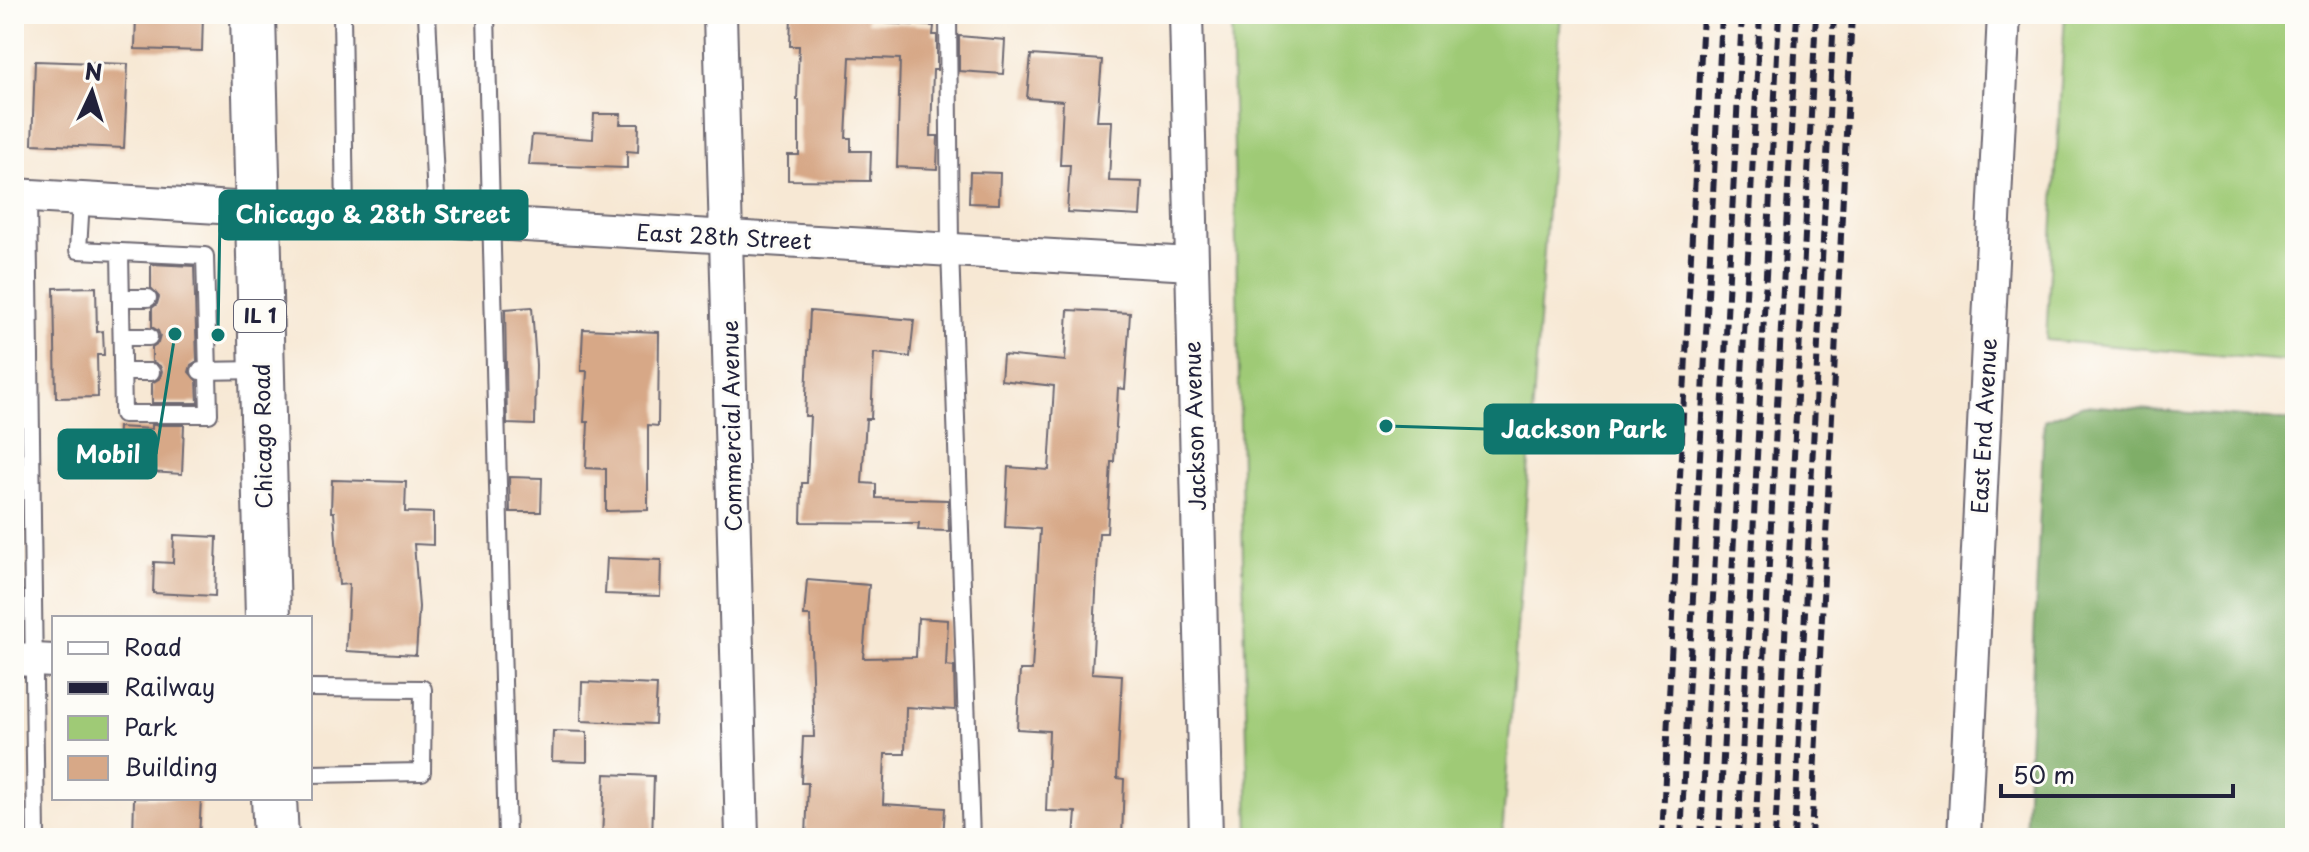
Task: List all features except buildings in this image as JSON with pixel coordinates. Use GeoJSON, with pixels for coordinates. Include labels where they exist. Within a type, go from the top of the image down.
{"type":"FeatureCollection","features":[{"type":"Feature","properties":{"kind":"main road","name":"Chicago Road"},"geometry":{"type":"LineString","coordinates":[[253,14],[268,616]]}},
{"type":"Feature","properties":{"kind":"main road"},"geometry":{"type":"LineString","coordinates":[[274,800],[276,838]]}},
{"type":"Feature","properties":{"kind":"street","name":"Commercial Avenue"},"geometry":{"type":"LineString","coordinates":[[720,14],[742,838]]}},
{"type":"Feature","properties":{"kind":"street","name":"Jackson Avenue"},"geometry":{"type":"LineString","coordinates":[[1186,14],[1206,838]]}},
{"type":"Feature","properties":{"kind":"street","name":"East End Avenue"},"geometry":{"type":"LineString","coordinates":[[1964,838],[2004,14]]}},
{"type":"Feature","properties":{"kind":"street","name":"East 28th Street"},"geometry":{"type":"LineString","coordinates":[[21,196],[1191,264]]}},
{"type":"Feature","properties":{"kind":"lane"},"geometry":{"type":"LineString","coordinates":[[342,14],[345,216]]}},
{"type":"Feature","properties":{"kind":"lane"},"geometry":{"type":"LineString","coordinates":[[427,14],[437,221]]}},
{"type":"Feature","properties":{"kind":"lane"},"geometry":{"type":"LineString","coordinates":[[486,14],[507,838]]}},
{"type":"Feature","properties":{"kind":"lane"},"geometry":{"type":"LineString","coordinates":[[948,14],[950,250],[971,838]]}},
{"type":"Feature","properties":{"kind":"lane"},"geometry":{"type":"LineString","coordinates":[[21,196],[36,838]]}},
{"type":"Feature","properties":{"kind":"lane"},"geometry":{"type":"LineString","coordinates":[[81,199],[78,250],[205,256],[201,298],[203,371],[209,414],[123,414],[120,252]]}},
{"type":"Feature","properties":{"kind":"lane"},"geometry":{"type":"LineString","coordinates":[[121,298],[148,298]]}},
{"type":"Feature","properties":{"kind":"lane"},"geometry":{"type":"LineString","coordinates":[[122,337],[149,337]]}},
{"type":"Feature","properties":{"kind":"lane"},"geometry":{"type":"LineString","coordinates":[[203,371],[262,369]]}},
{"type":"Feature","properties":{"kind":"lane"},"geometry":{"type":"LineString","coordinates":[[122,372],[151,372]]}},
{"type":"Feature","properties":{"kind":"lane"},"geometry":{"type":"LineString","coordinates":[[312,688],[423,689],[422,772],[312,774]]}},
{"type":"Feature","properties":{"kind":"green space"},"geometry":{"type":"Polygon","coordinates":[[[1231,14],[1561,14],[1502,838],[1249,838],[1231,14]]]}},
{"type":"Feature","properties":{"kind":"green space"},"geometry":{"type":"Polygon","coordinates":[[[2065,14],[2295,14],[2295,362],[2046,340],[2065,14]]]}},
{"type":"Feature","properties":{"kind":"green space"},"geometry":{"type":"Polygon","coordinates":[[[2084,405],[2295,421],[2295,838],[2025,838],[2044,420],[2084,405]]]}},
{"type":"Feature","properties":{"kind":"railway"},"geometry":{"type":"LineString","coordinates":[[1662,838],[1703,14]]}},
{"type":"Feature","properties":{"kind":"railway"},"geometry":{"type":"LineString","coordinates":[[1681,838],[1722,14]]}},
{"type":"Feature","properties":{"kind":"railway"},"geometry":{"type":"LineString","coordinates":[[1701,838],[1742,14]]}},
{"type":"Feature","properties":{"kind":"railway"},"geometry":{"type":"LineString","coordinates":[[1719,838],[1760,14]]}},
{"type":"Feature","properties":{"kind":"railway"},"geometry":{"type":"LineString","coordinates":[[1738,838],[1779,14]]}},
{"type":"Feature","properties":{"kind":"railway"},"geometry":{"type":"LineString","coordinates":[[1755,838],[1797,14]]}},
{"type":"Feature","properties":{"kind":"railway"},"geometry":{"type":"LineString","coordinates":[[1775,838],[1816,14]]}},
{"type":"Feature","properties":{"kind":"railway"},"geometry":{"type":"LineString","coordinates":[[1794,838],[1834,14]]}},
{"type":"Feature","properties":{"kind":"railway"},"geometry":{"type":"LineString","coordinates":[[1811,838],[1852,14]]}},
{"type":"Feature","properties":{"kind":"place","name":"Mobil"},"geometry":{"type":"Point","coordinates":[175,334]}},
{"type":"Feature","properties":{"kind":"place","name":"Chicago & 28th Street"},"geometry":{"type":"Point","coordinates":[218,335]}},
{"type":"Feature","properties":{"kind":"place","name":"Jackson Park"},"geometry":{"type":"Point","coordinates":[1386,426]}}]}
